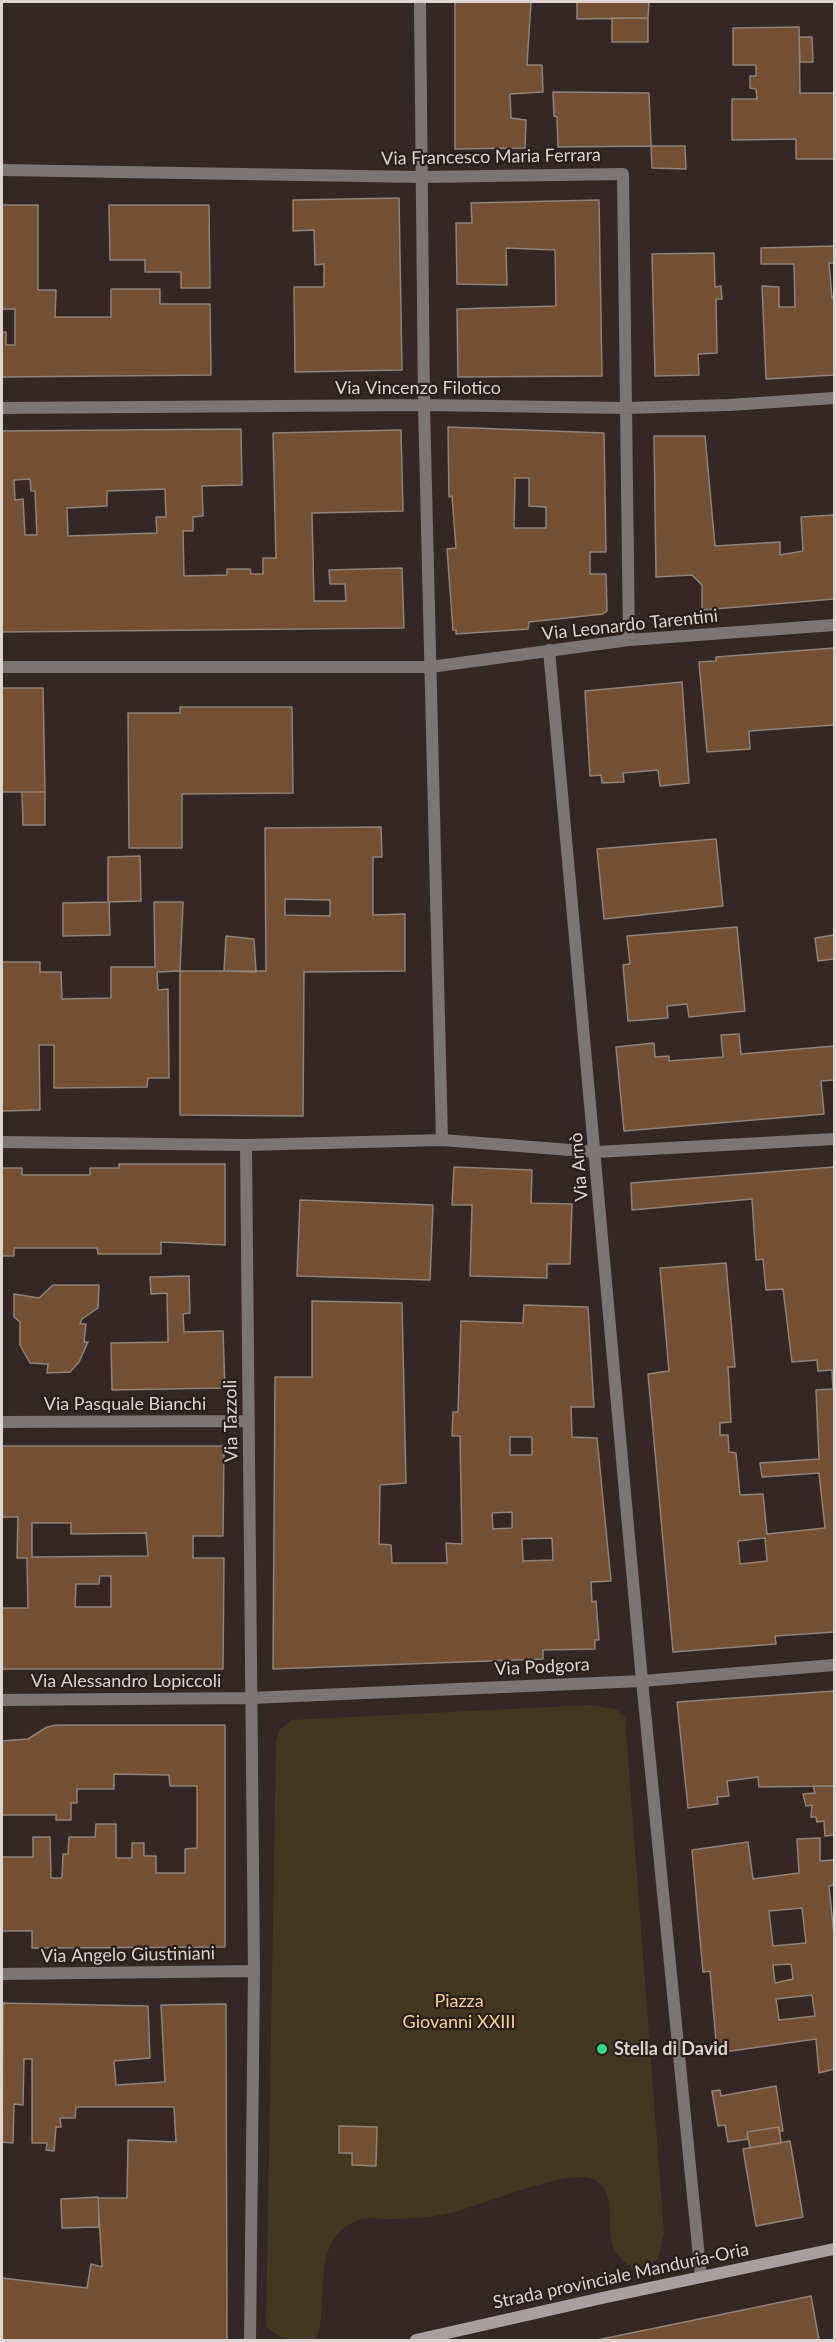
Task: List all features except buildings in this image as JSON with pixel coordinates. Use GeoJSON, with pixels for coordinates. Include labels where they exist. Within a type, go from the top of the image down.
{"type":"FeatureCollection","features":[{"type":"Feature","properties":{"kind":"street"},"geometry":{"type":"LineString","coordinates":[[420,2],[424,405],[442,1140]]}},
{"type":"Feature","properties":{"kind":"street","name":"Via Francesco Maria Ferrara"},"geometry":{"type":"LineString","coordinates":[[2,170],[421,177],[623,174],[628,640]]}},
{"type":"Feature","properties":{"kind":"street","name":"Via Vincenzo Filotico"},"geometry":{"type":"LineString","coordinates":[[2,408],[424,405],[625,408],[729,405],[834,398]]}},
{"type":"Feature","properties":{"kind":"street","name":"Via Leonardo Tarentini"},"geometry":{"type":"LineString","coordinates":[[2,667],[430,667],[628,640],[834,625]]}},
{"type":"Feature","properties":{"kind":"street","name":"Via Arnò"},"geometry":{"type":"LineString","coordinates":[[549,650],[642,1681]]}},
{"type":"Feature","properties":{"kind":"street"},"geometry":{"type":"LineString","coordinates":[[2,1142],[246,1145],[442,1140],[596,1152],[834,1139]]}},
{"type":"Feature","properties":{"kind":"street","name":"Via Tazzoli"},"geometry":{"type":"LineString","coordinates":[[246,1145],[252,1698]]}},
{"type":"Feature","properties":{"kind":"street","name":"Via Pasquale Bianchi"},"geometry":{"type":"LineString","coordinates":[[2,1422],[249,1421]]}},
{"type":"Feature","properties":{"kind":"street","name":"Via Podgora"},"geometry":{"type":"LineString","coordinates":[[252,1698],[642,1681],[834,1665]]}},
{"type":"Feature","properties":{"kind":"street"},"geometry":{"type":"LineString","coordinates":[[642,1681],[701,2277]]}},
{"type":"Feature","properties":{"kind":"street"},"geometry":{"type":"LineString","coordinates":[[250,2340],[254,1971],[252,1698]]}},
{"type":"Feature","properties":{"kind":"street","name":"Via Alessandro Lopiccoli"},"geometry":{"type":"LineString","coordinates":[[2,1700],[252,1698]]}},
{"type":"Feature","properties":{"kind":"street","name":"Via Angelo Giustiniani"},"geometry":{"type":"LineString","coordinates":[[2,1974],[254,1971]]}},
{"type":"Feature","properties":{"kind":"street","name":"Strada provinciale Manduria-Oria"},"geometry":{"type":"LineString","coordinates":[[416,2340],[834,2249]]}},
{"type":"Feature","properties":{"kind":"green space","name":"Piazza Giovanni XXIII"},"geometry":{"type":"Polygon","coordinates":[[[588,1705],[615,1709],[625,1717],[664,2233],[658,2259],[646,2266],[632,2268],[627,2264],[614,2248],[611,2240],[609,2203],[602,2186],[595,2180],[583,2177],[566,2178],[446,2214],[365,2219],[350,2224],[337,2235],[330,2245],[326,2258],[321,2314],[316,2340],[294,2340],[277,2335],[266,2326],[276,1742],[280,1729],[292,1720],[588,1705]]]}},
{"type":"Feature","properties":{"kind":"place","name":"Stella di David"},"geometry":{"type":"Point","coordinates":[602,2049]}}]}
